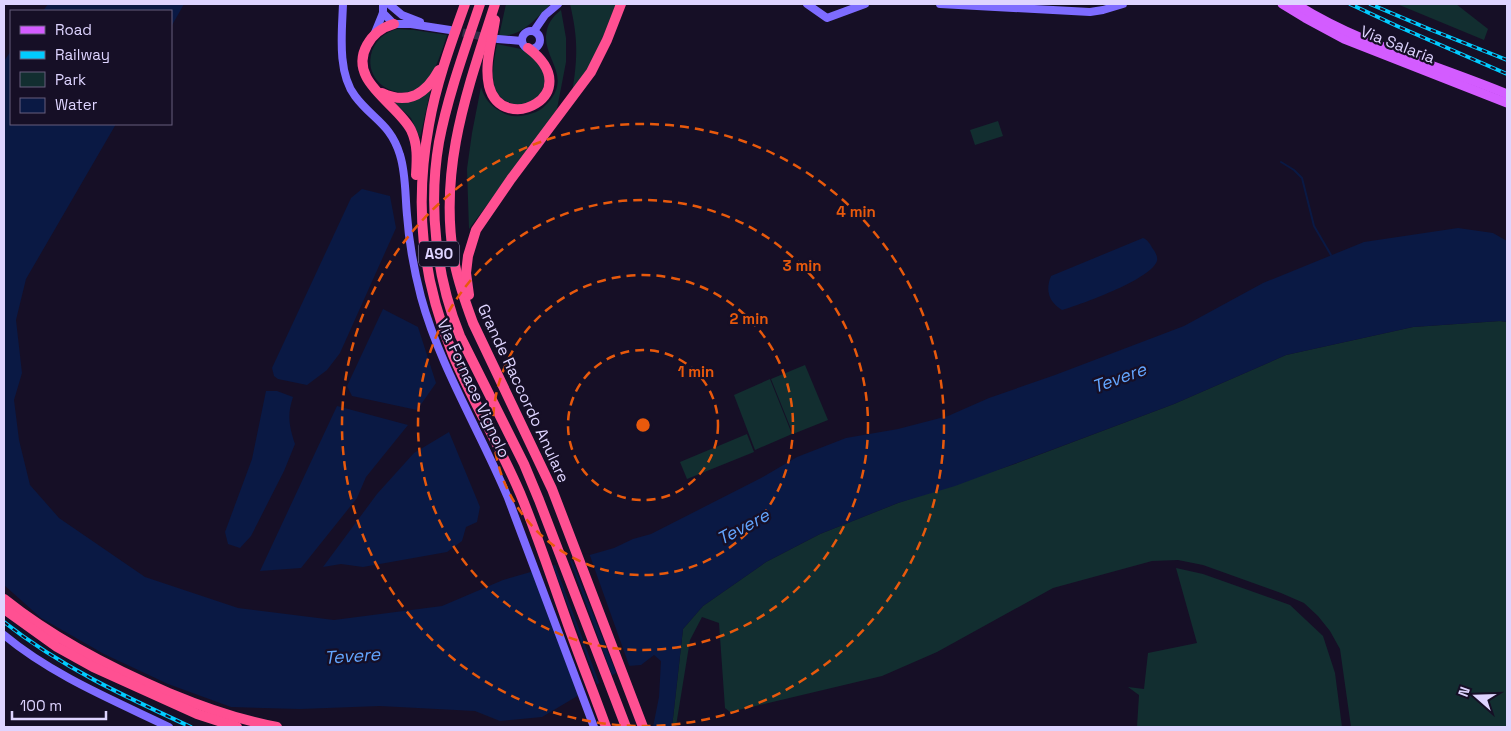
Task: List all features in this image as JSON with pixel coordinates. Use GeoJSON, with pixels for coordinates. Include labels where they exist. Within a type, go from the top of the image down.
{"type":"FeatureCollection","features":[{"type":"Feature","properties":{"kind":"highway"},"geometry":{"type":"LineString","coordinates":[[422,236],[422,182],[426,141],[433,105],[448,51],[465,4]]}},
{"type":"Feature","properties":{"kind":"highway","name":"Grande Raccordo Anulare"},"geometry":{"type":"LineString","coordinates":[[480,4],[455,81],[439,142],[435,190],[438,249],[449,304],[460,336],[535,490],[626,727]]}},
{"type":"Feature","properties":{"kind":"highway"},"geometry":{"type":"LineString","coordinates":[[497,4],[489,61],[489,83],[491,90],[498,100],[514,109],[526,109],[536,104],[544,96],[549,85],[546,67],[539,57],[525,45]]}},
{"type":"Feature","properties":{"kind":"highway","name":"Grande Raccordo Anulare"},"geometry":{"type":"LineString","coordinates":[[497,4],[461,114],[454,145],[450,176],[450,220],[455,263],[463,295],[473,323],[552,490],[642,727]]}},
{"type":"Feature","properties":{"kind":"highway"},"geometry":{"type":"LineString","coordinates":[[473,323],[466,265],[469,249],[476,230],[511,179],[591,72],[608,40],[621,4]]}},
{"type":"Feature","properties":{"kind":"highway"},"geometry":{"type":"LineString","coordinates":[[394,24],[384,28],[372,38],[365,50],[363,65],[367,79],[404,118],[415,140],[417,149],[417,206],[431,289],[444,331],[454,356],[521,494],[606,727]]}},
{"type":"Feature","properties":{"kind":"highway"},"geometry":{"type":"LineString","coordinates":[[378,92],[397,98],[418,94],[430,85],[448,51]]}},
{"type":"Feature","properties":{"kind":"highway"},"geometry":{"type":"LineString","coordinates":[[4,599],[60,639],[120,671],[213,711],[277,727]]}},
{"type":"Feature","properties":{"kind":"highway"},"geometry":{"type":"LineString","coordinates":[[4,609],[57,647],[93,667],[192,712],[237,727]]}},
{"type":"Feature","properties":{"kind":"main road","name":"Via Salaria"},"geometry":{"type":"LineString","coordinates":[[1282,4],[1344,39],[1507,103]]}},
{"type":"Feature","properties":{"kind":"main road","name":"Via Salaria"},"geometry":{"type":"LineString","coordinates":[[1296,4],[1324,21],[1360,37],[1507,94]]}},
{"type":"Feature","properties":{"kind":"street","name":"Via Fornace Vignolo"},"geometry":{"type":"LineString","coordinates":[[343,4],[343,58],[347,81],[356,98],[390,131],[398,148],[404,170],[412,256],[423,304],[441,354],[508,498],[594,727]]}},
{"type":"Feature","properties":{"kind":"street"},"geometry":{"type":"LineString","coordinates":[[372,38],[383,13],[383,4]]}},
{"type":"Feature","properties":{"kind":"street"},"geometry":{"type":"LineString","coordinates":[[389,4],[402,15],[430,27]]}},
{"type":"Feature","properties":{"kind":"street"},"geometry":{"type":"LineString","coordinates":[[525,45],[522,36],[526,32],[534,31],[545,15],[558,4]]}},
{"type":"Feature","properties":{"kind":"street"},"geometry":{"type":"LineString","coordinates":[[807,4],[826,18],[865,4]]}},
{"type":"Feature","properties":{"kind":"street"},"geometry":{"type":"LineString","coordinates":[[940,4],[1090,12],[1123,4]]}},
{"type":"Feature","properties":{"kind":"street"},"geometry":{"type":"LineString","coordinates":[[383,13],[394,24],[411,24],[450,30]]}},
{"type":"Feature","properties":{"kind":"street"},"geometry":{"type":"LineString","coordinates":[[498,40],[525,45],[533,49],[539,44],[539,36],[534,31]]}},
{"type":"Feature","properties":{"kind":"street"},"geometry":{"type":"LineString","coordinates":[[4,635],[21,649],[63,675],[170,727]]}},
{"type":"Feature","properties":{"kind":"green space"},"geometry":{"type":"Polygon","coordinates":[[[506,4],[551,4],[522,30],[499,36],[506,4]]]}},
{"type":"Feature","properties":{"kind":"green space"},"geometry":{"type":"Polygon","coordinates":[[[570,4],[616,4],[592,64],[572,93],[576,48],[575,27],[570,4]]]}},
{"type":"Feature","properties":{"kind":"green space"},"geometry":{"type":"Polygon","coordinates":[[[1397,4],[1456,4],[1488,29],[1484,40],[1397,4]]]}},
{"type":"Feature","properties":{"kind":"green space"},"geometry":{"type":"Polygon","coordinates":[[[561,10],[566,38],[566,62],[557,109],[469,229],[467,169],[481,87],[490,104],[508,115],[520,116],[529,114],[545,106],[556,90],[558,82],[546,36],[551,21],[561,10]]]}},
{"type":"Feature","properties":{"kind":"green space"},"geometry":{"type":"Polygon","coordinates":[[[397,29],[447,35],[431,76],[418,89],[408,92],[397,92],[379,82],[373,74],[370,63],[372,51],[379,39],[397,29]]]}},
{"type":"Feature","properties":{"kind":"green space"},"geometry":{"type":"Polygon","coordinates":[[[497,44],[521,49],[536,58],[547,77],[541,94],[525,106],[512,104],[497,93],[494,85],[493,66],[497,44]]]}},
{"type":"Feature","properties":{"kind":"green space"},"geometry":{"type":"Polygon","coordinates":[[[431,88],[420,138],[411,118],[392,100],[431,88]]]}},
{"type":"Feature","properties":{"kind":"green space"},"geometry":{"type":"Polygon","coordinates":[[[998,121],[1003,136],[975,145],[970,130],[998,121]]]}},
{"type":"Feature","properties":{"kind":"green space"},"geometry":{"type":"Polygon","coordinates":[[[1507,322],[1507,727],[1351,727],[1340,649],[1330,631],[1318,616],[1304,603],[1281,593],[1203,565],[1178,560],[1152,561],[1053,588],[937,652],[882,676],[730,712],[725,708],[719,623],[702,617],[690,640],[676,726],[681,727],[672,727],[683,629],[703,606],[766,562],[820,534],[898,503],[1015,464],[1174,404],[1286,355],[1413,327],[1507,322]]]}},
{"type":"Feature","properties":{"kind":"green space"},"geometry":{"type":"Polygon","coordinates":[[[805,365],[828,420],[793,434],[771,379],[805,365]]]}},
{"type":"Feature","properties":{"kind":"green space"},"geometry":{"type":"Polygon","coordinates":[[[770,379],[792,434],[755,450],[734,395],[770,379]]]}},
{"type":"Feature","properties":{"kind":"green space"},"geometry":{"type":"Polygon","coordinates":[[[747,434],[754,452],[687,479],[680,462],[747,434]]]}},
{"type":"Feature","properties":{"kind":"green space"},"geometry":{"type":"Polygon","coordinates":[[[1176,568],[1203,574],[1290,605],[1323,636],[1335,673],[1342,727],[1137,727],[1139,695],[1128,687],[1144,689],[1148,653],[1197,643],[1176,568]]]}},
{"type":"Feature","properties":{"kind":"water"},"geometry":{"type":"Polygon","coordinates":[[[48,4],[184,4],[172,25],[172,10],[44,10],[48,4]]]}},
{"type":"Feature","properties":{"kind":"water","name":"Tevere"},"geometry":{"type":"Polygon","coordinates":[[[10,52],[10,125],[115,125],[26,279],[16,320],[22,373],[14,400],[19,440],[30,485],[59,518],[145,577],[238,608],[334,620],[442,606],[503,580],[614,548],[633,539],[651,534],[761,478],[797,457],[846,438],[898,429],[948,416],[989,398],[1184,326],[1263,283],[1364,242],[1458,228],[1493,233],[1507,241],[1507,322],[1413,327],[1286,355],[1174,404],[955,486],[898,503],[820,534],[766,562],[703,606],[683,629],[672,727],[653,727],[659,697],[661,661],[654,655],[641,665],[628,666],[542,717],[500,721],[475,711],[380,706],[300,709],[231,707],[168,684],[104,654],[41,618],[4,585],[4,61],[10,52]]]}},
{"type":"Feature","properties":{"kind":"water"},"geometry":{"type":"Polygon","coordinates":[[[362,189],[390,196],[396,228],[340,353],[327,370],[307,385],[278,379],[274,376],[272,368],[351,198],[362,189]]]}},
{"type":"Feature","properties":{"kind":"water"},"geometry":{"type":"Polygon","coordinates":[[[1143,238],[1150,244],[1157,260],[1150,270],[1140,277],[1113,291],[1062,310],[1051,300],[1048,287],[1051,276],[1143,238]]]}},
{"type":"Feature","properties":{"kind":"water"},"geometry":{"type":"Polygon","coordinates":[[[383,309],[418,327],[436,383],[417,410],[352,396],[347,386],[383,309]]]}},
{"type":"Feature","properties":{"kind":"water"},"geometry":{"type":"Polygon","coordinates":[[[266,391],[277,391],[293,397],[289,420],[295,444],[284,471],[251,536],[240,548],[228,544],[225,532],[252,459],[266,391]]]}},
{"type":"Feature","properties":{"kind":"water"},"geometry":{"type":"Polygon","coordinates":[[[337,406],[408,425],[366,477],[357,498],[301,568],[260,571],[337,406]]]}},
{"type":"Feature","properties":{"kind":"water"},"geometry":{"type":"Polygon","coordinates":[[[449,432],[480,507],[477,522],[466,527],[462,541],[447,552],[363,567],[341,564],[323,567],[377,494],[414,453],[449,432]]]}},
{"type":"Feature","properties":{"kind":"pier"},"geometry":{"type":"Polygon","coordinates":[[[589,553],[630,668],[617,675],[571,558],[589,553]]]}},
{"type":"Feature","properties":{"kind":"pier"},"geometry":{"type":"Polygon","coordinates":[[[569,558],[613,678],[600,685],[554,562],[569,558]]]}},
{"type":"Feature","properties":{"kind":"pier"},"geometry":{"type":"Polygon","coordinates":[[[552,563],[598,687],[579,698],[532,569],[552,563]]]}},
{"type":"Feature","properties":{"kind":"waterway"},"geometry":{"type":"LineString","coordinates":[[1281,162],[1294,170],[1302,178],[1314,226],[1331,255]]}},
{"type":"Feature","properties":{"kind":"tunnel"},"geometry":{"type":"LineString","coordinates":[[451,30],[489,38]]}},
{"type":"Feature","properties":{"kind":"railway"},"geometry":{"type":"LineString","coordinates":[[1350,4],[1507,74]]}},
{"type":"Feature","properties":{"kind":"railway"},"geometry":{"type":"LineString","coordinates":[[1370,4],[1507,60]]}},
{"type":"Feature","properties":{"kind":"railway"},"geometry":{"type":"LineString","coordinates":[[4,622],[48,653],[94,680],[191,727]]}}]}
